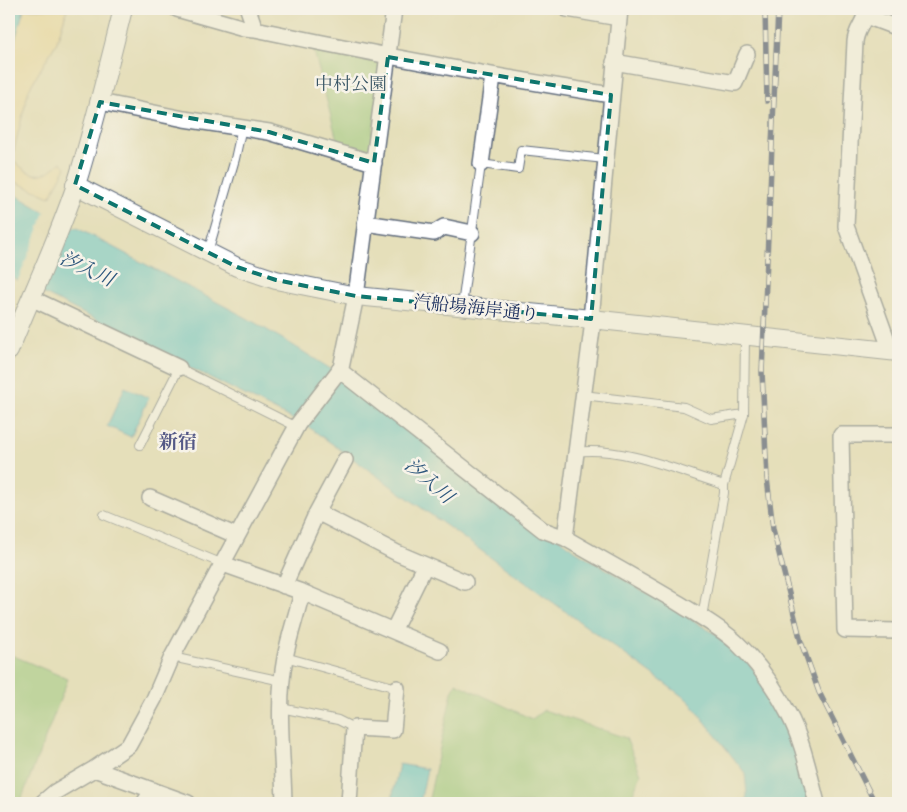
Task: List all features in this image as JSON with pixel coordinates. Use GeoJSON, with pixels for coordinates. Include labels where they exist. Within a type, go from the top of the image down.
{"type":"FeatureCollection","features":[{"type":"Feature","properties":{"kind":"street"},"geometry":{"type":"LineString","coordinates":[[9,351],[75,185],[100,102],[123,9]]}},
{"type":"Feature","properties":{"kind":"street"},"geometry":{"type":"LineString","coordinates":[[177,9],[244,28],[388,57],[611,95]]}},
{"type":"Feature","properties":{"kind":"street"},"geometry":{"type":"LineString","coordinates":[[248,9],[254,29]]}},
{"type":"Feature","properties":{"kind":"street"},"geometry":{"type":"LineString","coordinates":[[42,803],[55,792],[129,745],[154,699],[172,657],[298,425],[338,372],[356,296],[394,9]]}},
{"type":"Feature","properties":{"kind":"street"},"geometry":{"type":"LineString","coordinates":[[565,538],[592,329],[591,319],[619,13],[566,9]]}},
{"type":"Feature","properties":{"kind":"street"},"geometry":{"type":"LineString","coordinates":[[895,351],[846,226],[856,32],[866,13],[898,28]]}},
{"type":"Feature","properties":{"kind":"street"},"geometry":{"type":"LineString","coordinates":[[614,62],[734,84],[747,54]]}},
{"type":"Feature","properties":{"kind":"street"},"geometry":{"type":"LineString","coordinates":[[481,164],[494,76]]}},
{"type":"Feature","properties":{"kind":"street"},"geometry":{"type":"LineString","coordinates":[[100,102],[184,119],[269,132],[374,163]]}},
{"type":"Feature","properties":{"kind":"street","name":"汽船場海岸通り"},"geometry":{"type":"LineString","coordinates":[[75,185],[236,266],[276,280],[356,296],[895,351]]}},
{"type":"Feature","properties":{"kind":"street"},"geometry":{"type":"LineString","coordinates":[[365,223],[434,233],[444,227],[472,233]]}},
{"type":"Feature","properties":{"kind":"street"},"geometry":{"type":"LineString","coordinates":[[32,294],[179,368]]}},
{"type":"Feature","properties":{"kind":"street"},"geometry":{"type":"LineString","coordinates":[[338,372],[543,530],[565,538],[623,570],[702,617],[737,643],[773,686],[795,728],[810,771],[818,803]]}},
{"type":"Feature","properties":{"kind":"street"},"geometry":{"type":"LineString","coordinates":[[898,435],[841,435],[845,630],[898,631]]}},
{"type":"Feature","properties":{"kind":"street"},"geometry":{"type":"LineString","coordinates":[[284,586],[317,512],[345,460]]}},
{"type":"Feature","properties":{"kind":"street"},"geometry":{"type":"LineString","coordinates":[[150,498],[237,536]]}},
{"type":"Feature","properties":{"kind":"street"},"geometry":{"type":"LineString","coordinates":[[317,512],[368,539],[465,582]]}},
{"type":"Feature","properties":{"kind":"street"},"geometry":{"type":"LineString","coordinates":[[223,564],[302,592],[440,651]]}},
{"type":"Feature","properties":{"kind":"street"},"geometry":{"type":"LineString","coordinates":[[393,631],[426,566]]}},
{"type":"Feature","properties":{"kind":"street"},"geometry":{"type":"LineString","coordinates":[[284,803],[282,681],[285,657],[302,592]]}},
{"type":"Feature","properties":{"kind":"street"},"geometry":{"type":"LineString","coordinates":[[349,803],[351,800],[354,728],[393,730],[397,688]]}},
{"type":"Feature","properties":{"kind":"street"},"geometry":{"type":"LineString","coordinates":[[94,769],[188,803]]}},
{"type":"Feature","properties":{"kind":"street"},"geometry":{"type":"LineString","coordinates":[[144,803],[153,790]]}},
{"type":"Feature","properties":{"kind":"lane"},"geometry":{"type":"LineString","coordinates":[[208,252],[235,159],[242,127]]}},
{"type":"Feature","properties":{"kind":"lane"},"geometry":{"type":"LineString","coordinates":[[462,307],[481,164],[518,169],[521,150],[605,159]]}},
{"type":"Feature","properties":{"kind":"lane"},"geometry":{"type":"LineString","coordinates":[[702,617],[724,485],[744,414],[745,336]]}},
{"type":"Feature","properties":{"kind":"lane"},"geometry":{"type":"LineString","coordinates":[[140,445],[179,368],[298,425]]}},
{"type":"Feature","properties":{"kind":"lane"},"geometry":{"type":"LineString","coordinates":[[583,395],[684,407],[710,419],[744,414]]}},
{"type":"Feature","properties":{"kind":"lane"},"geometry":{"type":"LineString","coordinates":[[575,452],[617,453],[724,485]]}},
{"type":"Feature","properties":{"kind":"lane"},"geometry":{"type":"LineString","coordinates":[[104,515],[223,564]]}},
{"type":"Feature","properties":{"kind":"lane"},"geometry":{"type":"LineString","coordinates":[[172,657],[282,681]]}},
{"type":"Feature","properties":{"kind":"lane"},"geometry":{"type":"LineString","coordinates":[[285,657],[397,688]]}},
{"type":"Feature","properties":{"kind":"lane"},"geometry":{"type":"LineString","coordinates":[[281,708],[338,720],[354,728]]}},
{"type":"Feature","properties":{"kind":"highlighted area"},"geometry":{"type":"Polygon","coordinates":[[[388,57],[611,95],[591,319],[356,296],[276,280],[237,267],[75,185],[100,102],[269,132],[374,163],[388,57]]]}},
{"type":"Feature","properties":{"kind":"green space","name":"中村公園"},"geometry":{"type":"Polygon","coordinates":[[[313,47],[378,62],[381,67],[370,157],[339,148],[313,47]]]}},
{"type":"Feature","properties":{"kind":"green space"},"geometry":{"type":"Polygon","coordinates":[[[9,654],[68,679],[20,803],[9,803],[9,654]]]}},
{"type":"Feature","properties":{"kind":"green space"},"geometry":{"type":"Polygon","coordinates":[[[456,683],[532,719],[544,710],[626,738],[641,774],[629,803],[428,803],[452,692],[456,683]]]}},
{"type":"Feature","properties":{"kind":"sand"},"geometry":{"type":"Polygon","coordinates":[[[24,9],[67,9],[57,42],[29,89],[12,158],[24,169],[35,174],[47,172],[61,162],[66,167],[50,197],[9,179],[9,61],[24,9]]]}},
{"type":"Feature","properties":{"kind":"water"},"geometry":{"type":"Polygon","coordinates":[[[9,9],[24,9],[9,61],[9,9]]]}},
{"type":"Feature","properties":{"kind":"water","name":"汐入川"},"geometry":{"type":"Polygon","coordinates":[[[9,191],[71,228],[77,228],[247,318],[291,344],[342,376],[576,551],[717,635],[744,657],[773,695],[790,726],[811,803],[745,803],[747,795],[745,773],[689,701],[310,428],[9,276],[9,191]]]}},
{"type":"Feature","properties":{"kind":"water"},"geometry":{"type":"Polygon","coordinates":[[[125,387],[149,398],[131,437],[107,426],[125,387]]]}},
{"type":"Feature","properties":{"kind":"water"},"geometry":{"type":"Polygon","coordinates":[[[399,764],[427,769],[420,803],[391,803],[399,764]]]}},
{"type":"Feature","properties":{"kind":"pier"},"geometry":{"type":"Polygon","coordinates":[[[46,210],[71,225],[28,288],[17,283],[46,210]]]}},
{"type":"Feature","properties":{"kind":"railway"},"geometry":{"type":"LineString","coordinates":[[765,9],[767,101]]}},
{"type":"Feature","properties":{"kind":"railway"},"geometry":{"type":"LineString","coordinates":[[778,9],[762,372],[767,478],[773,529],[801,642],[819,692],[875,803]]}},
{"type":"Feature","properties":{"kind":"district","name":"新宿"},"geometry":{"type":"Point","coordinates":[178,442]}}]}
